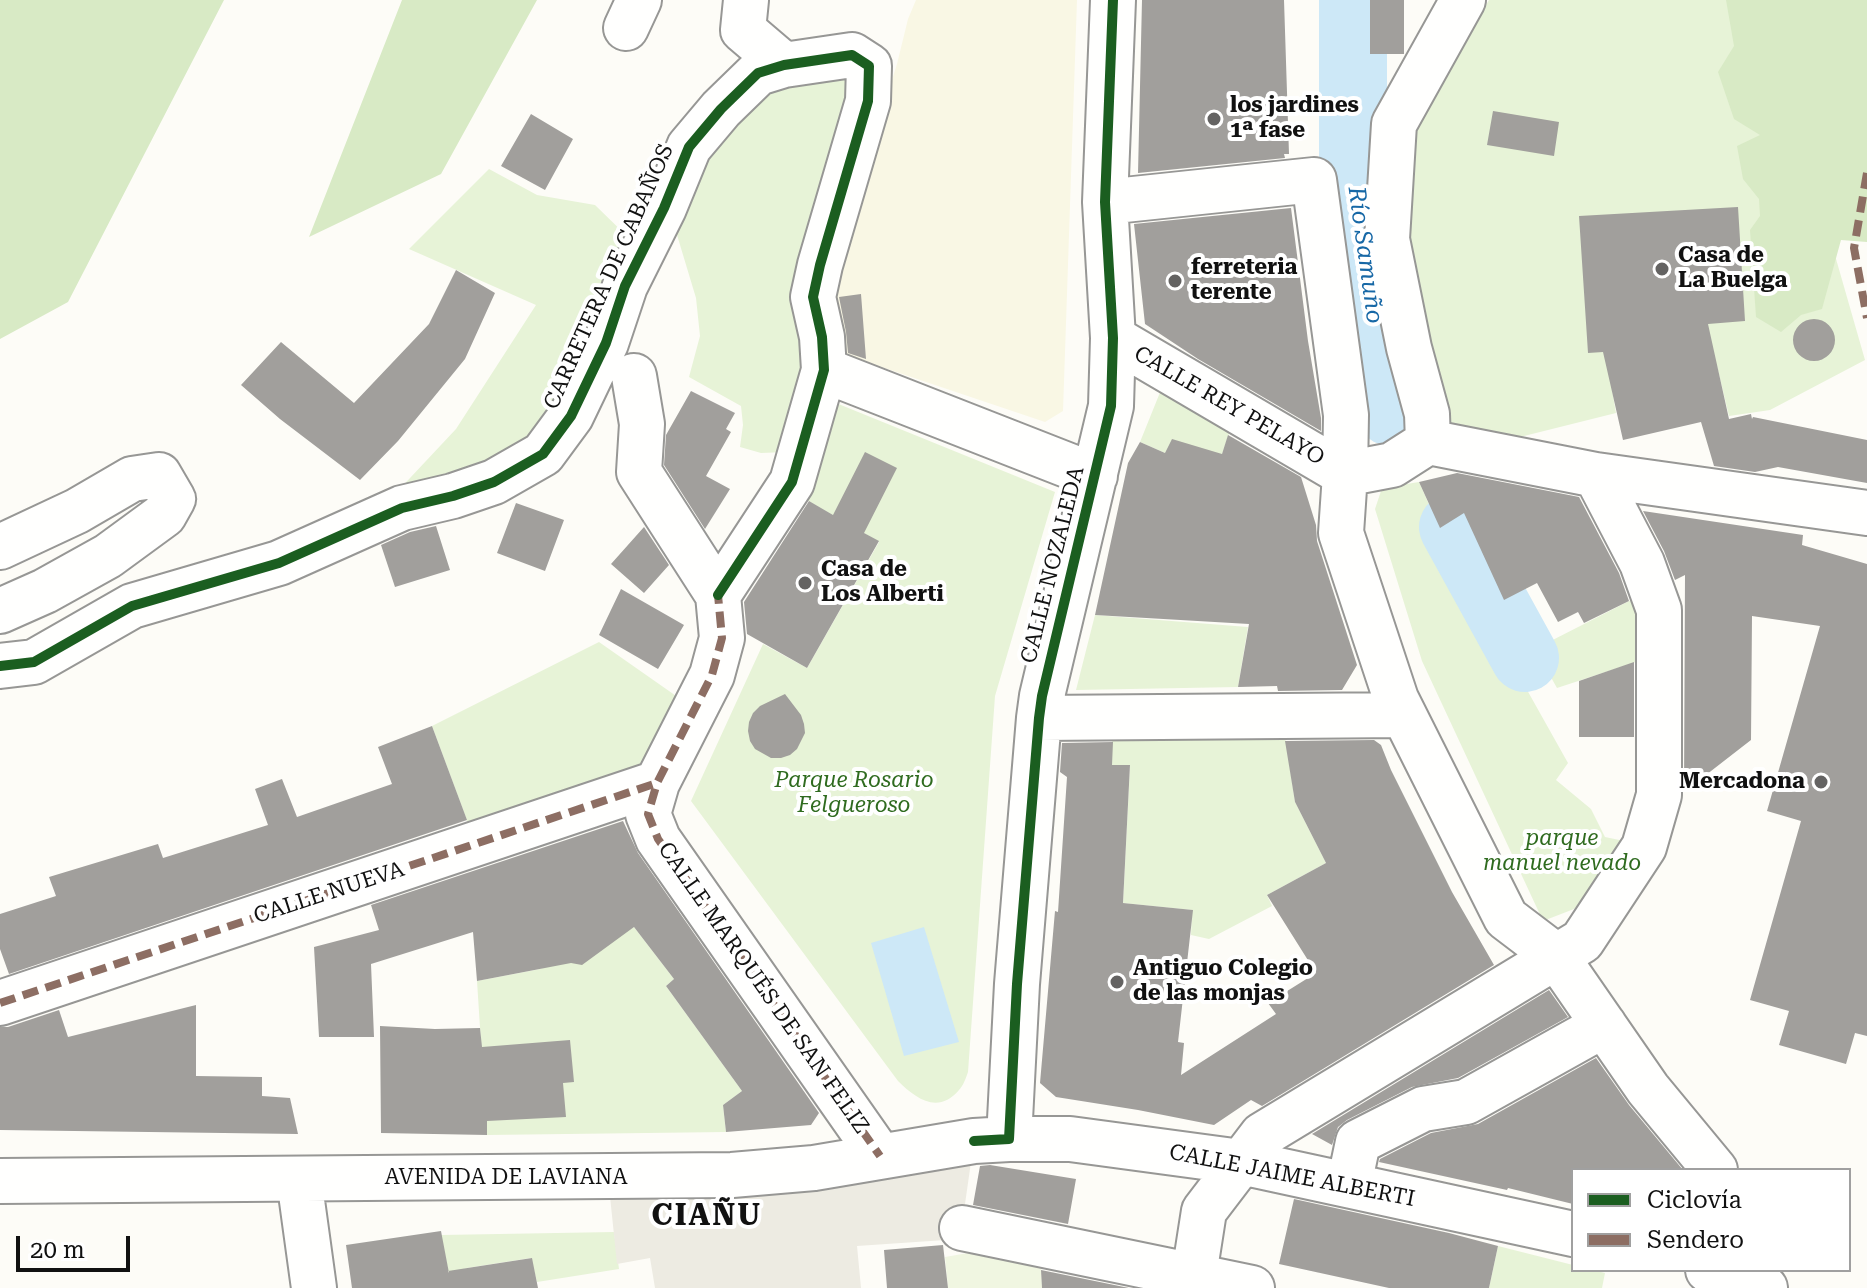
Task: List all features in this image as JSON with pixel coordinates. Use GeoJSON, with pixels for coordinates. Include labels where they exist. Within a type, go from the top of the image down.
{"type":"FeatureCollection","features":[{"type":"Feature","properties":{"kind":"street"},"geometry":{"type":"LineString","coordinates":[[746,0],[743,30],[784,65]]}},
{"type":"Feature","properties":{"kind":"street","name":"CALLE NOZALEDA"},"geometry":{"type":"LineString","coordinates":[[1009,1139],[1017,984],[1042,696],[1111,406],[1113,338],[1105,202],[1113,0]]}},
{"type":"Feature","properties":{"kind":"street"},"geometry":{"type":"LineString","coordinates":[[1428,442],[1427,414],[1409,348],[1387,239],[1394,124],[1462,0]]}},
{"type":"Feature","properties":{"kind":"street","name":"CARRETERA DE CABAÑOS"},"geometry":{"type":"LineString","coordinates":[[0,666],[34,662],[132,606],[279,563],[402,508],[494,482],[543,454],[571,416],[606,343],[625,286],[664,208],[689,147],[721,109],[758,73],[784,65],[852,55],[869,66],[868,101],[813,297],[822,337],[824,370]]}},
{"type":"Feature","properties":{"kind":"street"},"geometry":{"type":"LineString","coordinates":[[1105,202],[1314,180],[1346,415],[1341,533],[1396,699],[1506,918],[1556,956],[1648,1089],[1713,1168]]}},
{"type":"Feature","properties":{"kind":"street","name":"CALLE REY PELAYO"},"geometry":{"type":"LineString","coordinates":[[1113,338],[1345,474]]}},
{"type":"Feature","properties":{"kind":"street"},"geometry":{"type":"LineString","coordinates":[[634,376],[642,424],[639,472],[718,595],[792,482],[824,370],[1095,476]]}},
{"type":"Feature","properties":{"kind":"street"},"geometry":{"type":"LineString","coordinates":[[1345,474],[1392,465],[1428,442],[1596,475],[1867,513]]}},
{"type":"Feature","properties":{"kind":"street"},"geometry":{"type":"LineString","coordinates":[[0,547],[77,511],[132,479],[159,475],[173,499],[164,515],[108,556],[45,591],[0,611]]}},
{"type":"Feature","properties":{"kind":"street"},"geometry":{"type":"LineString","coordinates":[[1193,1281],[1204,1211],[1262,1135],[1582,941],[1644,847],[1659,795],[1659,610],[1642,563],[1596,475]]}},
{"type":"Feature","properties":{"kind":"street","name":"CALLE MARQUÉS DE SAN FELIZ"},"geometry":{"type":"LineString","coordinates":[[718,595],[722,638],[712,675],[657,783],[648,814],[658,839],[880,1156]]}},
{"type":"Feature","properties":{"kind":"street"},"geometry":{"type":"LineString","coordinates":[[1039,718],[1404,715]]}},
{"type":"Feature","properties":{"kind":"street","name":"CALLE NUEVA"},"geometry":{"type":"LineString","coordinates":[[0,1003],[657,783]]}},
{"type":"Feature","properties":{"kind":"street"},"geometry":{"type":"LineString","coordinates":[[1349,1185],[1358,1142],[1423,1109],[1466,1102],[1604,1025]]}},
{"type":"Feature","properties":{"kind":"street","name":"AVENIDA DE LAVIANA"},"geometry":{"type":"LineString","coordinates":[[0,1181],[732,1175],[814,1168],[974,1141],[1009,1139]]}},
{"type":"Feature","properties":{"kind":"street","name":"CALLE JAIME ALBERTI"},"geometry":{"type":"LineString","coordinates":[[1009,1139],[1070,1139],[1241,1162],[1571,1234]]}},
{"type":"Feature","properties":{"kind":"street"},"geometry":{"type":"LineString","coordinates":[[299,1179],[314,1288]]}},
{"type":"Feature","properties":{"kind":"street"},"geometry":{"type":"LineString","coordinates":[[962,1228],[1193,1281],[1252,1288]]}},
{"type":"Feature","properties":{"kind":"street"},"geometry":{"type":"LineString","coordinates":[[1714,1272],[1765,1288]]}},
{"type":"Feature","properties":{"kind":"shaded area"},"geometry":{"type":"Polygon","coordinates":[[[916,0],[1077,0],[1063,411],[1045,422],[831,350],[823,298],[916,0]]]}},
{"type":"Feature","properties":{"kind":"shaded area"},"geometry":{"type":"Polygon","coordinates":[[[974,1141],[960,1239],[857,1246],[861,1288],[655,1288],[650,1258],[617,1264],[608,1177],[974,1141]]]}},
{"type":"Feature","properties":{"kind":"green space"},"geometry":{"type":"Polygon","coordinates":[[[0,0],[224,0],[68,302],[0,339],[0,0]]]}},
{"type":"Feature","properties":{"kind":"green space"},"geometry":{"type":"Polygon","coordinates":[[[402,0],[537,0],[441,174],[309,237],[402,0]]]}},
{"type":"Feature","properties":{"kind":"green space"},"geometry":{"type":"Polygon","coordinates":[[[1489,0],[1810,0],[1826,224],[1865,360],[1770,410],[1729,416],[1717,366],[1612,390],[1616,413],[1512,439],[1452,429],[1407,239],[1405,186],[1418,119],[1489,0]]]}},
{"type":"Feature","properties":{"kind":"green space"},"geometry":{"type":"Polygon","coordinates":[[[1726,0],[1867,0],[1867,242],[1841,240],[1822,309],[1801,315],[1781,332],[1756,317],[1750,230],[1760,216],[1759,199],[1743,179],[1737,146],[1760,135],[1734,119],[1718,72],[1734,46],[1726,0]]]}},
{"type":"Feature","properties":{"kind":"green space"},"geometry":{"type":"Polygon","coordinates":[[[843,72],[853,92],[812,344],[786,452],[761,453],[740,447],[743,425],[741,406],[689,377],[700,336],[696,298],[674,225],[693,180],[724,134],[762,94],[800,75],[843,72]]]}},
{"type":"Feature","properties":{"kind":"green space"},"geometry":{"type":"Polygon","coordinates":[[[489,169],[537,195],[595,205],[634,243],[531,447],[395,494],[456,429],[536,305],[409,249],[489,169]]]}},
{"type":"Feature","properties":{"kind":"green space"},"geometry":{"type":"Polygon","coordinates":[[[1161,390],[1235,416],[1222,454],[1165,453],[1140,442],[1161,390]]]}},
{"type":"Feature","properties":{"kind":"green space","name":"Parque Rosario Felgueroso"},"geometry":{"type":"Polygon","coordinates":[[[836,403],[1055,492],[995,696],[968,1072],[960,1088],[943,1102],[919,1098],[898,1081],[691,801],[763,644],[807,668],[879,542],[803,498],[836,403]]]}},
{"type":"Feature","properties":{"kind":"green space","name":"parque manuel nevado"},"geometry":{"type":"Polygon","coordinates":[[[1419,482],[1453,558],[1568,763],[1556,780],[1591,809],[1605,837],[1634,843],[1574,909],[1543,921],[1422,661],[1375,509],[1382,488],[1419,482]]]}},
{"type":"Feature","properties":{"kind":"green space"},"geometry":{"type":"Polygon","coordinates":[[[1639,596],[1636,662],[1557,688],[1535,649],[1639,596]]]}},
{"type":"Feature","properties":{"kind":"green space"},"geometry":{"type":"Polygon","coordinates":[[[1095,615],[1248,627],[1238,687],[1076,690],[1095,615]]]}},
{"type":"Feature","properties":{"kind":"green space"},"geometry":{"type":"Polygon","coordinates":[[[599,642],[679,698],[651,756],[637,771],[469,826],[432,726],[599,642]]]}},
{"type":"Feature","properties":{"kind":"green space"},"geometry":{"type":"Polygon","coordinates":[[[1285,736],[1295,802],[1326,863],[1267,895],[1272,906],[1209,939],[1191,935],[1192,910],[1123,903],[1130,766],[1112,765],[1112,739],[1285,736]]]}},
{"type":"Feature","properties":{"kind":"green space"},"geometry":{"type":"Polygon","coordinates":[[[634,927],[674,979],[666,986],[742,1091],[723,1105],[726,1132],[487,1135],[477,981],[540,969],[634,927]]]}},
{"type":"Feature","properties":{"kind":"green space"},"geometry":{"type":"Polygon","coordinates":[[[614,1232],[619,1269],[537,1282],[531,1258],[467,1268],[449,1274],[441,1235],[614,1232]]]}},
{"type":"Feature","properties":{"kind":"green space"},"geometry":{"type":"Polygon","coordinates":[[[1498,1246],[1571,1264],[1571,1272],[1605,1273],[1602,1288],[1489,1288],[1498,1246]]]}},
{"type":"Feature","properties":{"kind":"green space"},"geometry":{"type":"Polygon","coordinates":[[[974,1252],[1041,1261],[1042,1288],[948,1288],[945,1257],[974,1252]]]}},
{"type":"Feature","properties":{"kind":"water"},"geometry":{"type":"Polygon","coordinates":[[[924,927],[959,1042],[904,1056],[871,943],[924,927]]]}},
{"type":"Feature","properties":{"kind":"building","name":"los jardines 1ª fase"},"geometry":{"type":"Polygon","coordinates":[[[1142,0],[1284,0],[1289,154],[1284,154],[1285,158],[1138,173],[1142,0]]]}},
{"type":"Feature","properties":{"kind":"building"},"geometry":{"type":"Polygon","coordinates":[[[1370,0],[1404,0],[1404,54],[1370,54],[1370,0]]]}},
{"type":"Feature","properties":{"kind":"building"},"geometry":{"type":"Polygon","coordinates":[[[1493,111],[1559,122],[1554,156],[1487,145],[1493,111]]]}},
{"type":"Feature","properties":{"kind":"building"},"geometry":{"type":"Polygon","coordinates":[[[531,114],[573,139],[545,190],[501,166],[531,114]]]}},
{"type":"Feature","properties":{"kind":"building"},"geometry":{"type":"Polygon","coordinates":[[[1738,207],[1745,321],[1708,324],[1729,419],[1751,414],[1752,419],[1867,440],[1867,483],[1778,467],[1755,472],[1714,466],[1701,422],[1623,440],[1603,352],[1588,353],[1579,216],[1738,207]]]}},
{"type":"Feature","properties":{"kind":"building","name":"ferreteria terente"},"geometry":{"type":"Polygon","coordinates":[[[1291,208],[1321,431],[1145,324],[1134,224],[1291,208]]]}},
{"type":"Feature","properties":{"kind":"building"},"geometry":{"type":"Polygon","coordinates":[[[456,270],[495,293],[465,359],[398,441],[360,480],[241,385],[281,342],[354,403],[429,324],[456,270]]]}},
{"type":"Feature","properties":{"kind":"building"},"geometry":{"type":"Polygon","coordinates":[[[861,294],[866,359],[848,353],[839,297],[861,294]]]}},
{"type":"Feature","properties":{"kind":"building"},"geometry":{"type":"Polygon","coordinates":[[[1814,319],[1829,325],[1835,340],[1829,355],[1814,361],[1799,355],[1793,340],[1799,325],[1814,319]]]}},
{"type":"Feature","properties":{"kind":"building"},"geometry":{"type":"Polygon","coordinates":[[[691,391],[735,413],[726,429],[731,432],[706,476],[730,489],[705,529],[664,465],[666,435],[691,391]]]}},
{"type":"Feature","properties":{"kind":"building"},"geometry":{"type":"Polygon","coordinates":[[[1228,435],[1301,477],[1316,525],[1317,541],[1357,665],[1342,690],[1278,691],[1277,686],[1238,687],[1249,624],[1095,615],[1128,463],[1140,442],[1165,453],[1172,439],[1222,454],[1228,435]]]}},
{"type":"Feature","properties":{"kind":"building","name":"Casa de Los Alberti"},"geometry":{"type":"Polygon","coordinates":[[[865,452],[897,468],[864,533],[879,541],[807,668],[747,634],[744,602],[809,501],[833,515],[865,452]]]}},
{"type":"Feature","properties":{"kind":"building"},"geometry":{"type":"Polygon","coordinates":[[[1457,473],[1579,497],[1619,573],[1629,601],[1584,623],[1578,612],[1558,622],[1537,583],[1504,600],[1464,513],[1440,528],[1419,482],[1457,473]]]}},
{"type":"Feature","properties":{"kind":"building"},"geometry":{"type":"Polygon","coordinates":[[[516,503],[564,520],[545,571],[497,553],[516,503]]]}},
{"type":"Feature","properties":{"kind":"building","name":"Mercadona"},"geometry":{"type":"Polygon","coordinates":[[[1643,511],[1803,535],[1802,545],[1867,564],[1867,1036],[1855,1033],[1846,1064],[1779,1045],[1789,1011],[1750,1000],[1801,821],[1767,811],[1820,626],[1752,616],[1751,740],[1684,792],[1685,575],[1675,580],[1643,511]]]}},
{"type":"Feature","properties":{"kind":"building"},"geometry":{"type":"Polygon","coordinates":[[[436,526],[450,570],[395,587],[381,545],[410,532],[436,526]]]}},
{"type":"Feature","properties":{"kind":"building"},"geometry":{"type":"Polygon","coordinates":[[[644,527],[669,565],[644,593],[611,564],[644,527]]]}},
{"type":"Feature","properties":{"kind":"building"},"geometry":{"type":"Polygon","coordinates":[[[621,589],[684,625],[658,669],[599,635],[621,589]]]}},
{"type":"Feature","properties":{"kind":"building"},"geometry":{"type":"Polygon","coordinates":[[[1634,662],[1634,737],[1579,737],[1579,681],[1634,662]]]}},
{"type":"Feature","properties":{"kind":"building"},"geometry":{"type":"Polygon","coordinates":[[[785,694],[801,715],[805,733],[797,749],[790,755],[771,758],[755,749],[750,741],[749,722],[760,706],[785,694]]]}},
{"type":"Feature","properties":{"kind":"building"},"geometry":{"type":"Polygon","coordinates":[[[432,726],[467,820],[9,974],[0,949],[0,914],[56,896],[49,877],[158,844],[163,858],[268,825],[255,789],[282,779],[297,817],[392,784],[378,747],[432,726]]]}},
{"type":"Feature","properties":{"kind":"building"},"geometry":{"type":"Polygon","coordinates":[[[1374,740],[1381,745],[1452,892],[1494,965],[1262,1106],[1251,1100],[1214,1125],[1056,1097],[1040,1083],[1055,911],[1058,912],[1067,777],[1060,772],[1062,743],[1113,742],[1112,765],[1130,765],[1123,903],[1193,910],[1178,1042],[1184,1043],[1181,1075],[1276,1014],[1268,1003],[1316,973],[1267,895],[1326,863],[1295,802],[1285,741],[1374,740]]]}},
{"type":"Feature","properties":{"kind":"building"},"geometry":{"type":"Polygon","coordinates":[[[623,821],[638,853],[819,1113],[811,1125],[726,1132],[723,1105],[742,1091],[666,986],[674,979],[634,927],[582,965],[571,963],[477,981],[473,932],[371,964],[374,1037],[319,1037],[314,947],[379,930],[371,905],[623,821]]]}},
{"type":"Feature","properties":{"kind":"building"},"geometry":{"type":"Polygon","coordinates":[[[1549,990],[1568,1017],[1458,1078],[1412,1087],[1347,1120],[1338,1127],[1332,1145],[1312,1134],[1549,990]]]}},
{"type":"Feature","properties":{"kind":"building"},"geometry":{"type":"Polygon","coordinates":[[[196,1005],[196,1076],[262,1077],[262,1096],[290,1098],[298,1134],[0,1130],[0,1027],[59,1010],[68,1037],[196,1005]]]}},
{"type":"Feature","properties":{"kind":"building"},"geometry":{"type":"Polygon","coordinates":[[[380,1026],[480,1028],[482,1047],[570,1040],[574,1082],[563,1083],[566,1117],[487,1121],[487,1135],[381,1133],[380,1026]]]}},
{"type":"Feature","properties":{"kind":"building"},"geometry":{"type":"Polygon","coordinates":[[[1596,1058],[1629,1105],[1681,1168],[1571,1168],[1571,1204],[1379,1162],[1431,1133],[1478,1124],[1596,1058]]]}},
{"type":"Feature","properties":{"kind":"building"},"geometry":{"type":"Polygon","coordinates":[[[980,1166],[1076,1179],[1068,1224],[973,1205],[980,1166]]]}},
{"type":"Feature","properties":{"kind":"building"},"geometry":{"type":"Polygon","coordinates":[[[1294,1199],[1498,1246],[1489,1288],[1389,1288],[1279,1264],[1294,1199]]]}},
{"type":"Feature","properties":{"kind":"building"},"geometry":{"type":"Polygon","coordinates":[[[441,1231],[449,1271],[532,1258],[538,1288],[352,1288],[346,1245],[441,1231]]]}},
{"type":"Feature","properties":{"kind":"building"},"geometry":{"type":"Polygon","coordinates":[[[943,1245],[948,1288],[887,1288],[884,1250],[943,1245]]]}},
{"type":"Feature","properties":{"kind":"building"},"geometry":{"type":"Polygon","coordinates":[[[1041,1270],[1129,1288],[1042,1288],[1041,1270]]]}},
{"type":"Feature","properties":{"kind":"waterway","name":"Río Samuño"},"geometry":{"type":"LineString","coordinates":[[1353,0],[1353,207],[1380,378],[1390,412]]}},
{"type":"Feature","properties":{"kind":"waterway","name":"Río Samuño"},"geometry":{"type":"LineString","coordinates":[[1453,527],[1525,658]]}},
{"type":"Feature","properties":{"kind":"marked path"},"geometry":{"type":"LineString","coordinates":[[1867,173],[1854,248],[1867,318]]}},
{"type":"Feature","properties":{"kind":"marked path"},"geometry":{"type":"LineString","coordinates":[[722,589],[718,595],[722,638],[712,675],[657,783],[648,814],[658,839],[880,1156]]}},
{"type":"Feature","properties":{"kind":"marked path"},"geometry":{"type":"LineString","coordinates":[[0,1003],[657,783]]}},
{"type":"Feature","properties":{"kind":"cycle path"},"geometry":{"type":"LineString","coordinates":[[974,1141],[1009,1139],[1017,984],[1042,696],[1111,406],[1113,338],[1105,202],[1113,0]]}},
{"type":"Feature","properties":{"kind":"cycle path"},"geometry":{"type":"LineString","coordinates":[[0,666],[34,662],[132,606],[279,563],[402,508],[494,482],[543,454],[571,416],[606,343],[625,286],[664,208],[689,147],[721,109],[758,73],[784,65],[852,55],[869,66],[868,101],[813,297],[822,337],[824,370],[792,482],[718,595]]}},
{"type":"Feature","properties":{"kind":"place","name":"los jardines 1ª fase"},"geometry":{"type":"Point","coordinates":[1214,119]}},
{"type":"Feature","properties":{"kind":"place","name":"Casa de La Buelga"},"geometry":{"type":"Point","coordinates":[1662,269]}},
{"type":"Feature","properties":{"kind":"place","name":"ferreteria terente"},"geometry":{"type":"Point","coordinates":[1175,281]}},
{"type":"Feature","properties":{"kind":"place","name":"Casa de Los Alberti"},"geometry":{"type":"Point","coordinates":[805,583]}},
{"type":"Feature","properties":{"kind":"place","name":"Mercadona"},"geometry":{"type":"Point","coordinates":[1821,782]}},
{"type":"Feature","properties":{"kind":"place","name":"Antiguo Colegio de las monjas"},"geometry":{"type":"Point","coordinates":[1117,982]}},
{"type":"Feature","properties":{"kind":"district","name":"CIAÑU"},"geometry":{"type":"Point","coordinates":[707,1216]}}]}
